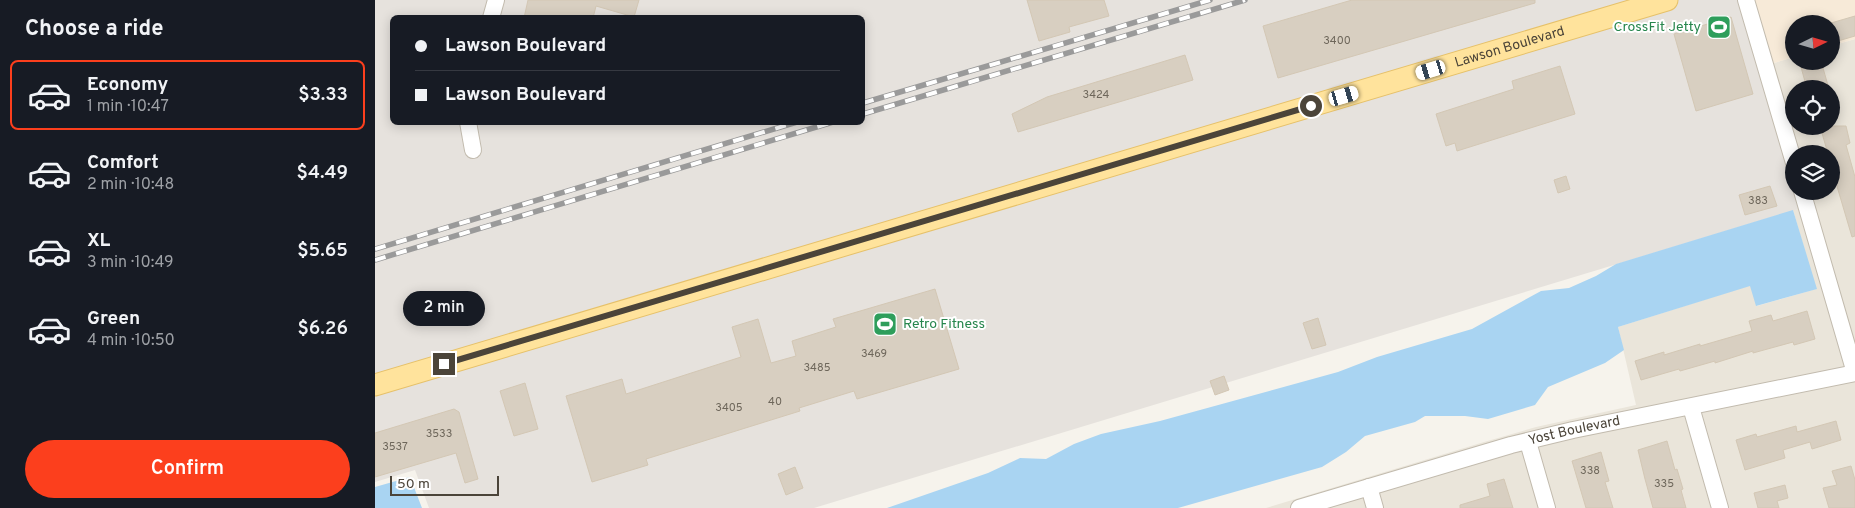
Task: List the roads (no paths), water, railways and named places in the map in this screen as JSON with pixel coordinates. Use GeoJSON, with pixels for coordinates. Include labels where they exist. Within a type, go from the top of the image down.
{"type":"FeatureCollection","features":[{"type":"Feature","properties":{"kind":"main road","name":"Lawson Boulevard"},"geometry":{"type":"LineString","coordinates":[[375,385],[1667,0]]}},
{"type":"Feature","properties":{"kind":"street"},"geometry":{"type":"LineString","coordinates":[[492,15],[495,0]]}},
{"type":"Feature","properties":{"kind":"street"},"geometry":{"type":"LineString","coordinates":[[1746,0],[1789,145]]}},
{"type":"Feature","properties":{"kind":"street"},"geometry":{"type":"LineString","coordinates":[[469,125],[473,150]]}},
{"type":"Feature","properties":{"kind":"street"},"geometry":{"type":"LineString","coordinates":[[1805,200],[1855,373]]}},
{"type":"Feature","properties":{"kind":"street","name":"Yost Boulevard"},"geometry":{"type":"LineString","coordinates":[[1299,508],[1511,445],[1573,430],[1855,373]]}},
{"type":"Feature","properties":{"kind":"street"},"geometry":{"type":"LineString","coordinates":[[1691,407],[1720,508]]}},
{"type":"Feature","properties":{"kind":"street"},"geometry":{"type":"LineString","coordinates":[[1527,442],[1547,508]]}},
{"type":"Feature","properties":{"kind":"street"},"geometry":{"type":"LineString","coordinates":[[1369,487],[1375,508]]}},
{"type":"Feature","properties":{"kind":"water"},"geometry":{"type":"Polygon","coordinates":[[[1793,210],[1817,289],[1756,306],[1750,286],[1618,327],[1624,350],[1605,363],[1548,387],[1535,405],[1488,419],[1465,416],[1425,416],[1415,422],[1365,436],[1346,452],[1322,467],[1178,508],[887,508],[988,473],[1020,458],[1046,459],[1074,444],[1101,434],[1160,421],[1338,372],[1377,357],[1472,329],[1541,291],[1569,288],[1596,276],[1616,264],[1793,210]]]}},
{"type":"Feature","properties":{"kind":"water"},"geometry":{"type":"Polygon","coordinates":[[[410,477],[422,508],[375,508],[375,487],[410,477]]]}},
{"type":"Feature","properties":{"kind":"railway"},"geometry":{"type":"LineString","coordinates":[[865,102],[1210,0]]}},
{"type":"Feature","properties":{"kind":"railway"},"geometry":{"type":"LineString","coordinates":[[865,113],[1245,0]]}},
{"type":"Feature","properties":{"kind":"railway"},"geometry":{"type":"LineString","coordinates":[[375,249],[787,125]]}},
{"type":"Feature","properties":{"kind":"railway"},"geometry":{"type":"LineString","coordinates":[[375,260],[823,125]]}},
{"type":"Feature","properties":{"kind":"place","name":"CrossFit Jetty"},"geometry":{"type":"Point","coordinates":[1719,27]}},
{"type":"Feature","properties":{"kind":"place","name":"Retro Fitness"},"geometry":{"type":"Point","coordinates":[885,324]}}]}
